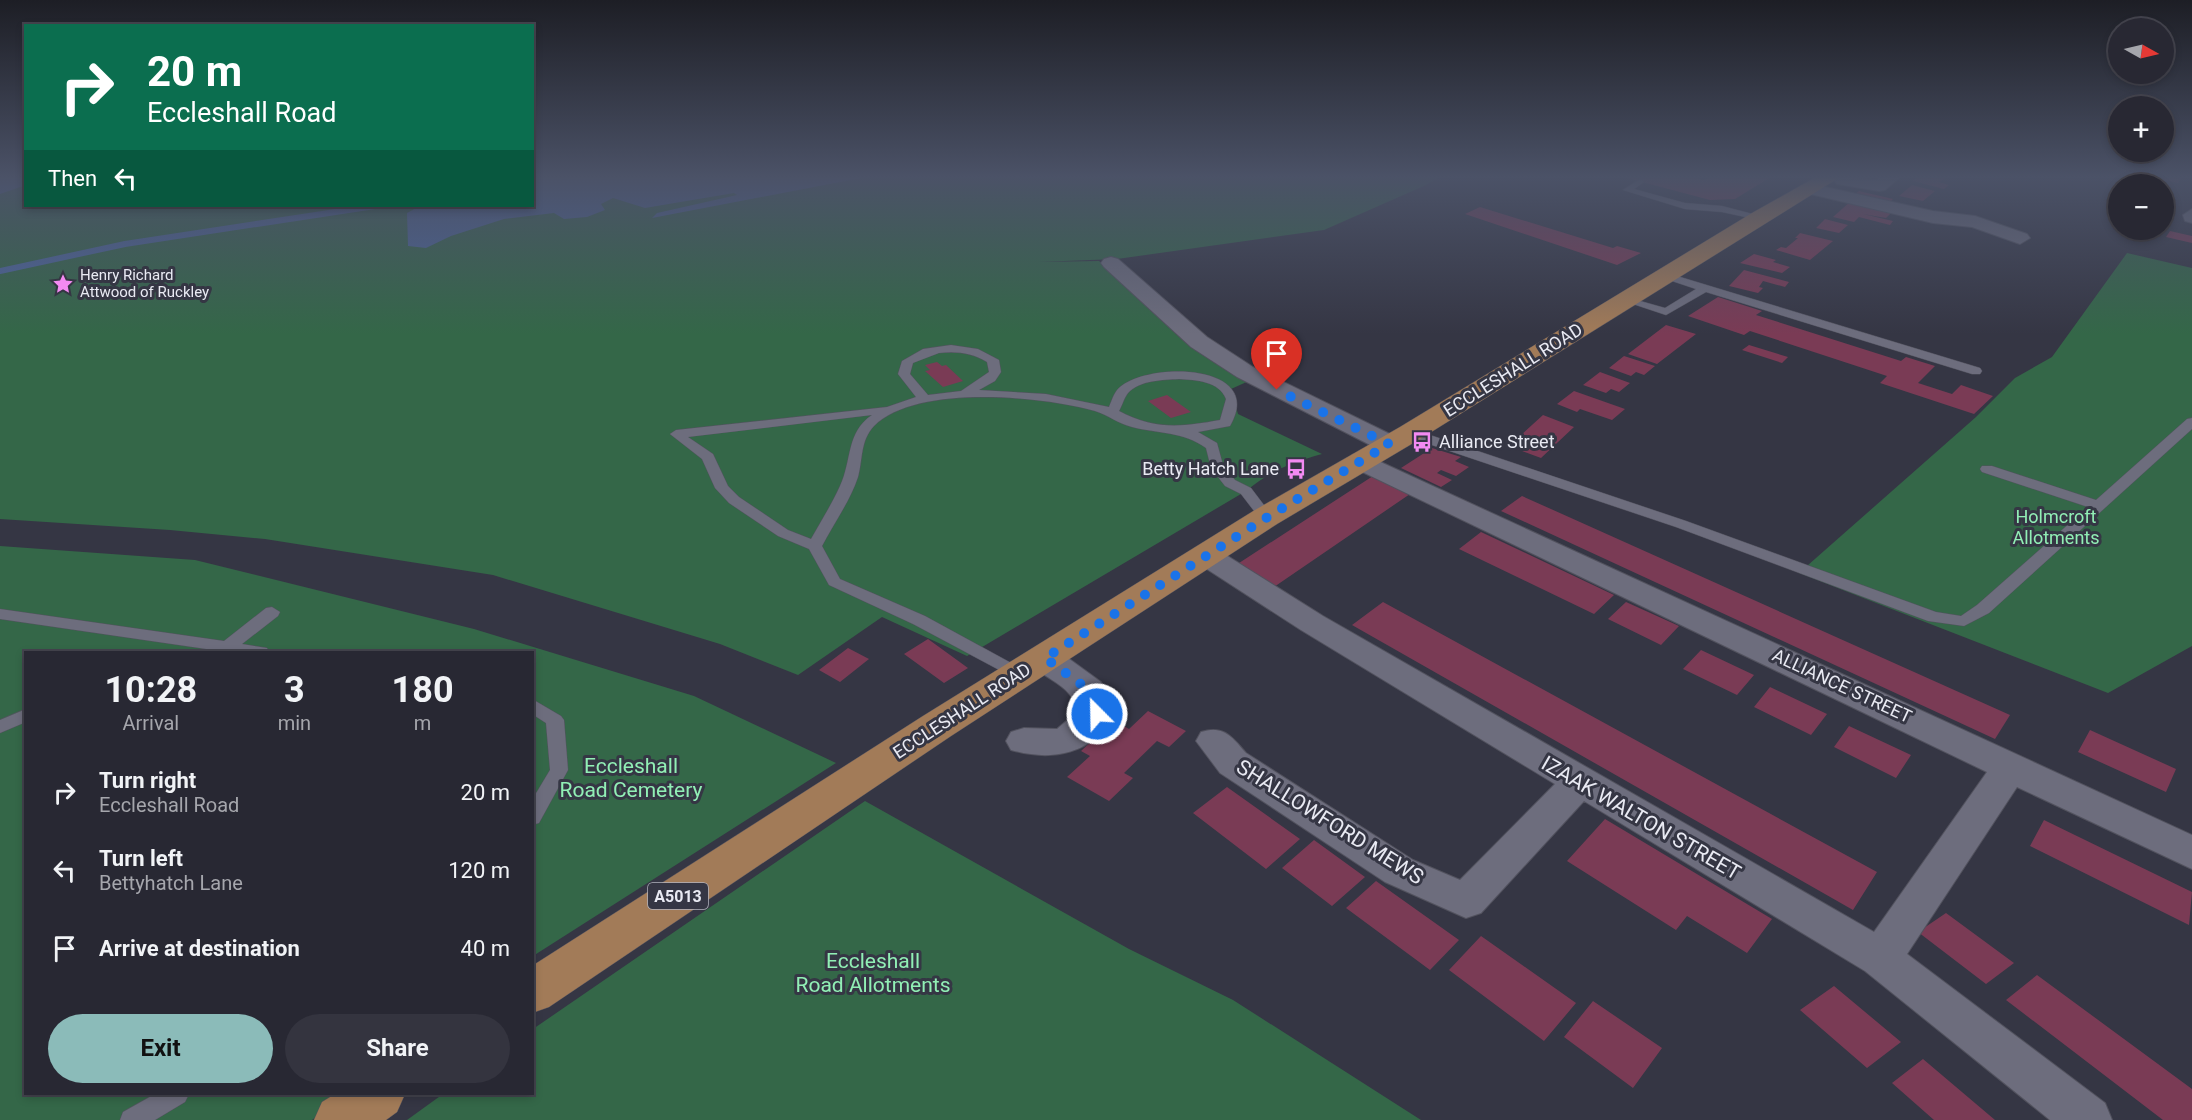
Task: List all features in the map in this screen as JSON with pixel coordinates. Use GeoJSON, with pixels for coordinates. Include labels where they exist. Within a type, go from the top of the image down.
{"type":"FeatureCollection","features":[{"type":"Feature","properties":{"kind":"main road","name":"ECCLESHALL ROAD"},"geometry":{"type":"LineString","coordinates":[[534,991],[1031,666],[1266,518],[1400,439],[1740,229]]}},
{"type":"Feature","properties":{"kind":"street"},"geometry":{"type":"LineString","coordinates":[[1997,229],[2020,237]]}},
{"type":"Feature","properties":{"kind":"street"},"geometry":{"type":"LineString","coordinates":[[1111,263],[1200,342],[1245,372],[1277,390],[1400,439]]}},
{"type":"Feature","properties":{"kind":"street","name":"ALLIANCE STREET"},"geometry":{"type":"LineString","coordinates":[[1361,461],[2192,853]]}},
{"type":"Feature","properties":{"kind":"street","name":"IZAAK WALTON STREET"},"geometry":{"type":"LineString","coordinates":[[1207,556],[1312,623],[1880,958],[2088,1120]]}},
{"type":"Feature","properties":{"kind":"street"},"geometry":{"type":"LineString","coordinates":[[1024,741],[1065,742],[1097,714],[1089,690],[1031,666]]}},
{"type":"Feature","properties":{"kind":"street","name":"SHALLOWFORD MEWS"},"geometry":{"type":"LineString","coordinates":[[1214,741],[1233,763],[1399,871],[1466,901],[1579,782]]}},
{"type":"Feature","properties":{"kind":"street"},"geometry":{"type":"LineString","coordinates":[[1880,958],[2012,767]]}},
{"type":"Feature","properties":{"kind":"lane"},"geometry":{"type":"LineString","coordinates":[[1667,276],[1976,371]]}},
{"type":"Feature","properties":{"kind":"lane"},"geometry":{"type":"LineString","coordinates":[[1626,300],[1666,312],[1705,288]]}},
{"type":"Feature","properties":{"kind":"lane"},"geometry":{"type":"LineString","coordinates":[[925,400],[904,374],[908,361],[924,352],[962,350],[993,360],[995,372],[991,378],[966,393]]}},
{"type":"Feature","properties":{"kind":"lane"},"geometry":{"type":"LineString","coordinates":[[1031,666],[834,582],[815,546],[783,533],[734,500],[722,488],[708,457],[694,444],[676,434],[891,409],[966,393],[1049,397],[1112,412],[1129,422],[1145,426],[1185,430],[1225,423],[1232,404],[1231,395],[1222,386],[1207,378],[1170,376],[1141,380],[1131,386],[1123,391],[1112,412]]}},
{"type":"Feature","properties":{"kind":"lane"},"geometry":{"type":"LineString","coordinates":[[815,546],[848,484],[858,435],[874,419],[891,409]]}},
{"type":"Feature","properties":{"kind":"lane"},"geometry":{"type":"LineString","coordinates":[[1400,439],[1681,524],[1934,617],[1964,621],[1983,609],[2192,422]]}},
{"type":"Feature","properties":{"kind":"lane"},"geometry":{"type":"LineString","coordinates":[[1185,430],[1212,446],[1216,465],[1230,483],[1246,491],[1266,518]]}},
{"type":"Feature","properties":{"kind":"lane"},"geometry":{"type":"LineString","coordinates":[[1987,469],[2098,506]]}},
{"type":"Feature","properties":{"kind":"lane"},"geometry":{"type":"LineString","coordinates":[[227,647],[273,612]]}},
{"type":"Feature","properties":{"kind":"lane"},"geometry":{"type":"LineString","coordinates":[[0,614],[192,644],[254,651]]}},
{"type":"Feature","properties":{"kind":"lane"},"geometry":{"type":"LineString","coordinates":[[174,651],[192,644]]}},
{"type":"Feature","properties":{"kind":"lane"},"geometry":{"type":"LineString","coordinates":[[534,706],[555,720],[559,770],[534,814]]}},
{"type":"Feature","properties":{"kind":"lane"},"geometry":{"type":"LineString","coordinates":[[0,727],[24,716]]}},
{"type":"Feature","properties":{"kind":"lane"},"geometry":{"type":"LineString","coordinates":[[132,1120],[175,1095]]}},
{"type":"Feature","properties":{"kind":"green space"},"geometry":{"type":"Polygon","coordinates":[[[0,229],[1326,229],[1117,259],[1038,262],[1099,261],[1191,339],[1251,380],[1231,389],[1238,414],[1322,454],[1301,460],[1272,473],[1246,491],[967,656],[882,617],[798,675],[720,644],[493,575],[265,539],[170,530],[0,519],[0,229]]]}},
{"type":"Feature","properties":{"kind":"green space","name":"Holmcroft Allotments"},"geometry":{"type":"Polygon","coordinates":[[[2127,253],[2192,268],[2192,646],[2108,693],[1799,573],[1976,417],[2015,378],[2052,357],[2127,253]]]}},
{"type":"Feature","properties":{"kind":"green space","name":"Eccleshall Road Cemetery"},"geometry":{"type":"Polygon","coordinates":[[[0,546],[195,560],[474,629],[694,696],[836,763],[534,955],[534,651],[24,651],[24,1095],[346,1095],[312,1120],[0,1120],[0,546]]]}},
{"type":"Feature","properties":{"kind":"green space","name":"Eccleshall Road Allotments"},"geometry":{"type":"Polygon","coordinates":[[[865,801],[1129,949],[1233,1000],[1421,1120],[407,1120],[442,1095],[534,1095],[534,1028],[865,801]]]}},
{"type":"Feature","properties":{"kind":"water"},"geometry":{"type":"Polygon","coordinates":[[[407,229],[472,229],[426,248],[408,246],[407,229]]]}},
{"type":"Feature","properties":{"kind":"building"},"geometry":{"type":"Polygon","coordinates":[[[1511,229],[1552,229],[1613,248],[1617,246],[1641,253],[1617,265],[1511,229]]]}},
{"type":"Feature","properties":{"kind":"building"},"geometry":{"type":"Polygon","coordinates":[[[1822,229],[1843,229],[1839,233],[1822,229]]]}},
{"type":"Feature","properties":{"kind":"building"},"geometry":{"type":"Polygon","coordinates":[[[2174,232],[2192,236],[2192,243],[2174,239],[2174,232]]]}},
{"type":"Feature","properties":{"kind":"building"},"geometry":{"type":"Polygon","coordinates":[[[1800,233],[1833,241],[1810,260],[1776,250],[1781,247],[1786,248],[1798,238],[1795,238],[1800,233]]]}},
{"type":"Feature","properties":{"kind":"building"},"geometry":{"type":"Polygon","coordinates":[[[1754,254],[1776,260],[1773,262],[1790,267],[1782,273],[1740,263],[1754,254]]]}},
{"type":"Feature","properties":{"kind":"building"},"geometry":{"type":"Polygon","coordinates":[[[1744,270],[1789,282],[1785,287],[1763,281],[1759,287],[1763,288],[1758,293],[1729,286],[1744,270]]]}},
{"type":"Feature","properties":{"kind":"building"},"geometry":{"type":"Polygon","coordinates":[[[1718,297],[1762,311],[1756,315],[1901,361],[1906,357],[1935,366],[1918,383],[1952,394],[1961,385],[1993,396],[1974,414],[1880,383],[1887,376],[1750,331],[1744,335],[1688,316],[1718,297]]]}},
{"type":"Feature","properties":{"kind":"building"},"geometry":{"type":"Polygon","coordinates":[[[1666,325],[1696,334],[1657,364],[1628,354],[1666,325]]]}},
{"type":"Feature","properties":{"kind":"building"},"geometry":{"type":"Polygon","coordinates":[[[1749,345],[1788,357],[1782,363],[1742,350],[1749,345]]]}},
{"type":"Feature","properties":{"kind":"building"},"geometry":{"type":"Polygon","coordinates":[[[1624,356],[1655,366],[1644,375],[1636,372],[1631,376],[1609,368],[1624,356]]]}},
{"type":"Feature","properties":{"kind":"building"},"geometry":{"type":"Polygon","coordinates":[[[937,362],[942,366],[946,365],[963,381],[943,387],[925,371],[930,370],[925,365],[937,362]]]}},
{"type":"Feature","properties":{"kind":"building"},"geometry":{"type":"Polygon","coordinates":[[[1600,372],[1630,383],[1619,392],[1611,389],[1606,393],[1583,385],[1600,372]]]}},
{"type":"Feature","properties":{"kind":"building"},"geometry":{"type":"Polygon","coordinates":[[[1574,391],[1625,409],[1612,420],[1580,409],[1577,412],[1557,404],[1574,391]]]}},
{"type":"Feature","properties":{"kind":"building"},"geometry":{"type":"Polygon","coordinates":[[[1167,395],[1191,412],[1171,418],[1148,401],[1167,395]]]}},
{"type":"Feature","properties":{"kind":"building"},"geometry":{"type":"Polygon","coordinates":[[[1543,415],[1574,427],[1541,458],[1509,446],[1543,415]]]}},
{"type":"Feature","properties":{"kind":"building"},"geometry":{"type":"Polygon","coordinates":[[[1432,448],[1461,457],[1455,461],[1469,467],[1456,476],[1441,470],[1437,473],[1452,480],[1441,487],[1401,468],[1432,448]]]}},
{"type":"Feature","properties":{"kind":"building"},"geometry":{"type":"Polygon","coordinates":[[[1373,476],[1410,494],[1274,587],[1236,565],[1373,476]]]}},
{"type":"Feature","properties":{"kind":"building"},"geometry":{"type":"Polygon","coordinates":[[[1522,496],[2010,715],[1995,739],[1501,511],[1522,496]]]}},
{"type":"Feature","properties":{"kind":"building"},"geometry":{"type":"Polygon","coordinates":[[[1481,532],[1614,595],[1594,614],[1459,549],[1481,532]]]}},
{"type":"Feature","properties":{"kind":"building"},"geometry":{"type":"Polygon","coordinates":[[[1383,602],[1877,872],[1853,910],[1352,625],[1383,602]]]}},
{"type":"Feature","properties":{"kind":"building"},"geometry":{"type":"Polygon","coordinates":[[[1626,602],[1679,626],[1661,645],[1608,619],[1626,602]]]}},
{"type":"Feature","properties":{"kind":"building"},"geometry":{"type":"Polygon","coordinates":[[[928,639],[968,668],[944,683],[904,654],[928,639]]]}},
{"type":"Feature","properties":{"kind":"building"},"geometry":{"type":"Polygon","coordinates":[[[848,648],[869,659],[840,682],[819,670],[848,648]]]}},
{"type":"Feature","properties":{"kind":"building"},"geometry":{"type":"Polygon","coordinates":[[[1701,650],[1754,675],[1737,695],[1683,669],[1701,650]]]}},
{"type":"Feature","properties":{"kind":"building"},"geometry":{"type":"Polygon","coordinates":[[[1770,687],[1827,714],[1811,735],[1754,707],[1770,687]]]}},
{"type":"Feature","properties":{"kind":"building"},"geometry":{"type":"Polygon","coordinates":[[[1148,711],[1186,731],[1169,747],[1157,741],[1124,773],[1133,778],[1109,801],[1067,777],[1090,756],[1081,751],[1114,720],[1129,729],[1148,711]]]}},
{"type":"Feature","properties":{"kind":"building"},"geometry":{"type":"Polygon","coordinates":[[[1849,726],[1911,755],[1896,778],[1834,747],[1849,726]]]}},
{"type":"Feature","properties":{"kind":"building"},"geometry":{"type":"Polygon","coordinates":[[[2090,730],[2176,769],[2166,792],[2078,752],[2090,730]]]}},
{"type":"Feature","properties":{"kind":"building"},"geometry":{"type":"Polygon","coordinates":[[[1227,787],[1300,839],[1266,869],[1193,813],[1227,787]]]}},
{"type":"Feature","properties":{"kind":"building"},"geometry":{"type":"Polygon","coordinates":[[[1605,819],[1772,919],[1747,953],[1687,916],[1676,930],[1567,861],[1605,819]]]}},
{"type":"Feature","properties":{"kind":"building"},"geometry":{"type":"Polygon","coordinates":[[[2044,820],[2192,892],[2189,925],[2030,846],[2044,820]]]}},
{"type":"Feature","properties":{"kind":"building"},"geometry":{"type":"Polygon","coordinates":[[[1314,840],[1365,877],[1332,906],[1282,868],[1314,840]]]}},
{"type":"Feature","properties":{"kind":"building"},"geometry":{"type":"Polygon","coordinates":[[[1376,881],[1459,940],[1430,970],[1346,908],[1376,881]]]}},
{"type":"Feature","properties":{"kind":"building"},"geometry":{"type":"Polygon","coordinates":[[[1946,913],[2014,963],[1986,984],[1918,932],[1946,913]]]}},
{"type":"Feature","properties":{"kind":"building"},"geometry":{"type":"Polygon","coordinates":[[[1481,936],[1576,1003],[1544,1041],[1449,970],[1481,936]]]}},
{"type":"Feature","properties":{"kind":"building"},"geometry":{"type":"Polygon","coordinates":[[[2037,975],[2192,1089],[2192,1120],[2163,1120],[2006,1000],[2037,975]]]}},
{"type":"Feature","properties":{"kind":"building"},"geometry":{"type":"Polygon","coordinates":[[[1834,986],[1901,1042],[1867,1068],[1800,1010],[1834,986]]]}},
{"type":"Feature","properties":{"kind":"building"},"geometry":{"type":"Polygon","coordinates":[[[1593,1001],[1662,1048],[1633,1088],[1564,1037],[1593,1001]]]}},
{"type":"Feature","properties":{"kind":"building"},"geometry":{"type":"Polygon","coordinates":[[[1923,1059],[1995,1120],[1934,1120],[1892,1083],[1923,1059]]]}},
{"type":"Feature","properties":{"kind":"waterway"},"geometry":{"type":"LineString","coordinates":[[0,271],[125,244],[222,229]]}},
{"type":"Feature","properties":{"kind":"place","name":"Henry Richard Attwood of Ruckley"},"geometry":{"type":"Point","coordinates":[63,284]}},
{"type":"Feature","properties":{"kind":"place","name":"Alliance Street"},"geometry":{"type":"Point","coordinates":[1422,442]}},
{"type":"Feature","properties":{"kind":"place","name":"Betty Hatch Lane"},"geometry":{"type":"Point","coordinates":[1296,469]}},
{"type":"Feature","properties":{"kind":"route"},"geometry":{"type":"LineString","coordinates":[[1097,714],[1089,690],[1045,658],[1266,518],[1389,444],[1277,390]]}}]}
